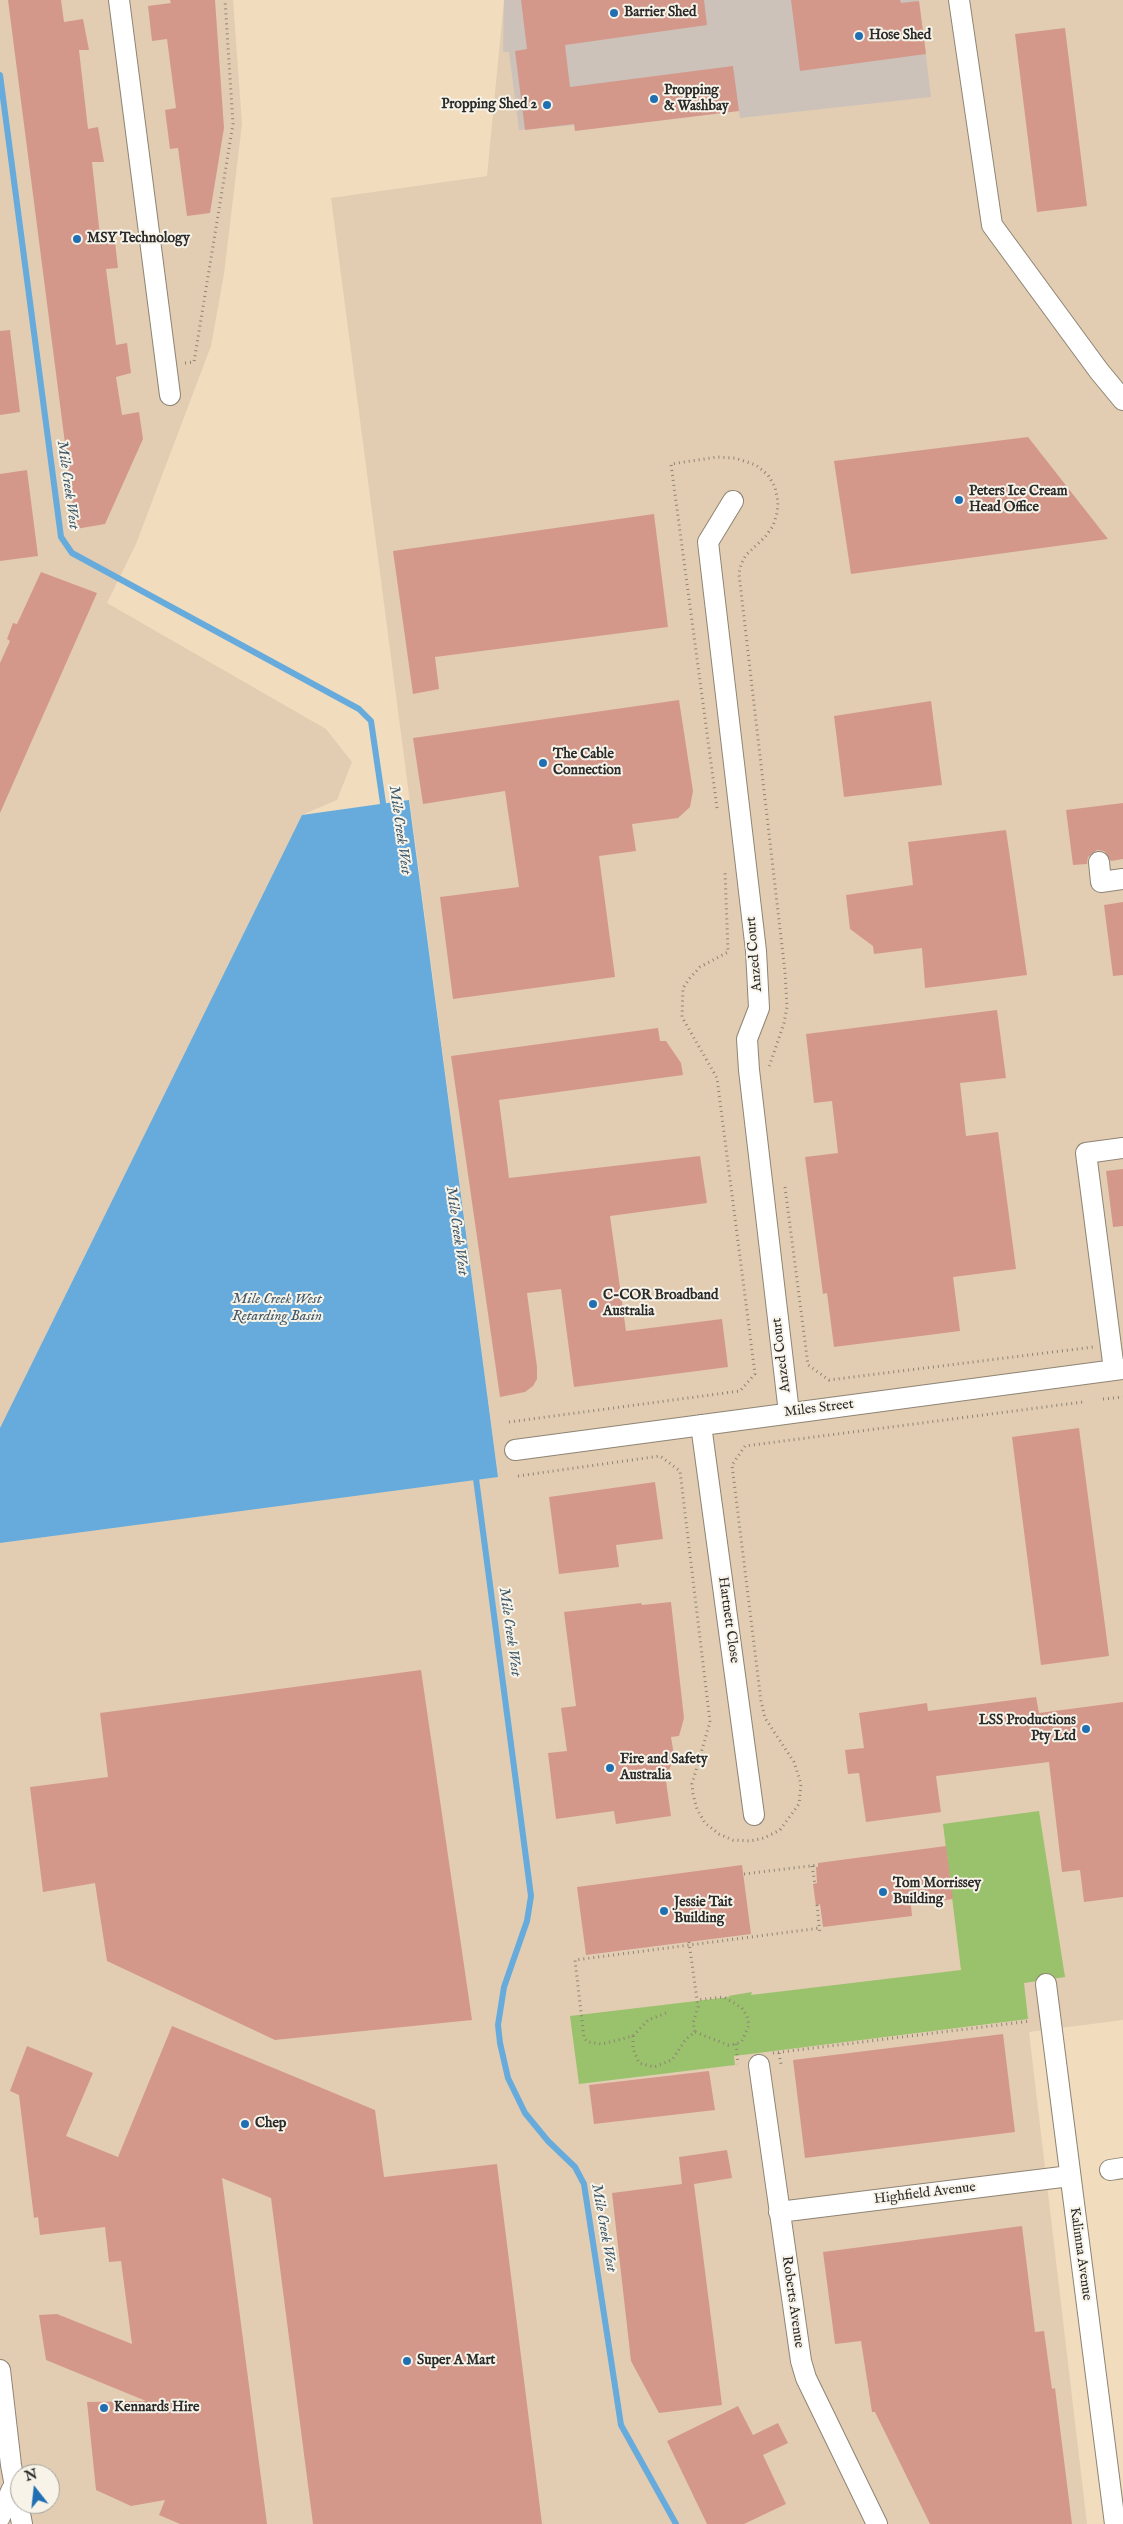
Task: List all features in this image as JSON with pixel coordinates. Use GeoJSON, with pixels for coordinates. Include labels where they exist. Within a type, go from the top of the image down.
{"type":"FeatureCollection","features":[{"type":"Feature","properties":{"kind":"street"},"geometry":{"type":"LineString","coordinates":[[119,0],[170,395]]}},
{"type":"Feature","properties":{"kind":"street"},"geometry":{"type":"LineString","coordinates":[[959,0],[992,225],[1100,372],[1123,400]]}},
{"type":"Feature","properties":{"kind":"street","name":"Anzed Court"},"geometry":{"type":"LineString","coordinates":[[733,501],[708,542],[756,951],[759,1008],[748,1039],[749,1070],[789,1412]]}},
{"type":"Feature","properties":{"kind":"street"},"geometry":{"type":"LineString","coordinates":[[1098,862],[1101,882],[1123,879]]}},
{"type":"Feature","properties":{"kind":"street"},"geometry":{"type":"LineString","coordinates":[[1118,1370],[1110,1345],[1086,1152],[1123,1148]]}},
{"type":"Feature","properties":{"kind":"street","name":"Miles Street"},"geometry":{"type":"LineString","coordinates":[[515,1450],[789,1412],[1118,1370]]}},
{"type":"Feature","properties":{"kind":"street","name":"Hartnett Close"},"geometry":{"type":"LineString","coordinates":[[701,1425],[754,1815]]}},
{"type":"Feature","properties":{"kind":"street","name":"Kalimna Avenue"},"geometry":{"type":"LineString","coordinates":[[1046,1984],[1115,2524]]}},
{"type":"Feature","properties":{"kind":"street","name":"Roberts Avenue"},"geometry":{"type":"LineString","coordinates":[[759,2059],[801,2361],[806,2378],[877,2524]]}},
{"type":"Feature","properties":{"kind":"street","name":"Highfield Avenue"},"geometry":{"type":"LineString","coordinates":[[779,2212],[1070,2176]]}},
{"type":"Feature","properties":{"kind":"street"},"geometry":{"type":"LineString","coordinates":[[0,2370],[11,2464]]}},
{"type":"Feature","properties":{"kind":"street"},"geometry":{"type":"LineString","coordinates":[[0,2517],[10,2494]]}},
{"type":"Feature","properties":{"kind":"street"},"geometry":{"type":"LineString","coordinates":[[8,2524],[10,2506]]}},
{"type":"Feature","properties":{"kind":"path"},"geometry":{"type":"LineString","coordinates":[[166,366],[194,362],[232,134],[233,124],[225,0]]}},
{"type":"Feature","properties":{"kind":"path"},"geometry":{"type":"LineString","coordinates":[[718,814],[671,464],[717,457],[735,458],[756,465],[771,481],[778,502],[778,513],[773,526],[765,537],[746,554],[740,564],[739,574],[785,972],[787,1007],[784,1023],[769,1068],[770,1077]]}},
{"type":"Feature","properties":{"kind":"path"},"geometry":{"type":"LineString","coordinates":[[510,1422],[740,1391],[755,1374],[717,1078],[682,1017],[683,988],[690,978],[700,967],[728,952],[724,862]]}},
{"type":"Feature","properties":{"kind":"path"},"geometry":{"type":"LineString","coordinates":[[784,1183],[808,1365],[829,1380],[1110,1345]]}},
{"type":"Feature","properties":{"kind":"path"},"geometry":{"type":"LineString","coordinates":[[1102,1399],[1123,1397]]}},
{"type":"Feature","properties":{"kind":"path"},"geometry":{"type":"LineString","coordinates":[[754,1444],[1083,1402]]}},
{"type":"Feature","properties":{"kind":"path"},"geometry":{"type":"LineString","coordinates":[[744,1874],[818,1865]]}},
{"type":"Feature","properties":{"kind":"path"},"geometry":{"type":"LineString","coordinates":[[812,1866],[815,1884]]}},
{"type":"Feature","properties":{"kind":"path"},"geometry":{"type":"LineString","coordinates":[[817,1905],[820,1934]]}},
{"type":"Feature","properties":{"kind":"path"},"geometry":{"type":"LineString","coordinates":[[666,2013],[648,2020],[633,2036],[602,2044],[588,2042],[584,2038],[575,1960],[820,1928]]}},
{"type":"Feature","properties":{"kind":"path"},"geometry":{"type":"LineString","coordinates":[[689,1944],[698,2007],[693,2023],[695,2032]]}},
{"type":"Feature","properties":{"kind":"path"},"geometry":{"type":"LineString","coordinates":[[695,2032],[704,2034],[720,2043],[736,2044],[742,2040],[749,2025],[747,2016],[742,2008],[724,1997],[696,2000]]}},
{"type":"Feature","properties":{"kind":"path"},"geometry":{"type":"LineString","coordinates":[[738,2058],[759,2059],[779,2052],[1031,2021]]}},
{"type":"Feature","properties":{"kind":"path"},"geometry":{"type":"LineString","coordinates":[[633,2036],[633,2049],[639,2063],[654,2067],[672,2060],[686,2039],[695,2032]]}},
{"type":"Feature","properties":{"kind":"path"},"geometry":{"type":"LineString","coordinates":[[736,2044],[739,2068]]}},
{"type":"Feature","properties":{"kind":"path"},"geometry":{"type":"LineString","coordinates":[[779,2052],[781,2064]]}},
{"type":"Feature","properties":{"kind":"shaded area"},"geometry":{"type":"Polygon","coordinates":[[[0,0],[233,0],[242,124],[224,274],[211,346],[136,544],[107,603],[326,729],[352,762],[337,800],[302,815],[0,1428],[0,0]]]}},
{"type":"Feature","properties":{"kind":"shaded area"},"geometry":{"type":"Polygon","coordinates":[[[504,0],[1123,0],[1123,2020],[1029,2032],[1087,2524],[35,2524],[10,2514],[0,2510],[0,1543],[498,1476],[331,198],[487,176],[504,0]]]}},
{"type":"Feature","properties":{"kind":"shaded area"},"geometry":{"type":"Polygon","coordinates":[[[504,0],[919,0],[931,97],[740,118],[739,111],[519,130],[509,52],[503,52],[504,0]]]}},
{"type":"Feature","properties":{"kind":"green space"},"geometry":{"type":"Polygon","coordinates":[[[1039,1811],[1065,1977],[1024,1983],[1028,2019],[734,2056],[735,2065],[579,2084],[570,2016],[730,1997],[728,1996],[752,1992],[751,1995],[961,1970],[943,1824],[1039,1811]]]}},
{"type":"Feature","properties":{"kind":"water","name":"Mile Creek West Retarding Basin"},"geometry":{"type":"Polygon","coordinates":[[[409,800],[498,1477],[0,1543],[0,1428],[302,815],[409,800]]]}},
{"type":"Feature","properties":{"kind":"building"},"geometry":{"type":"Polygon","coordinates":[[[8,0],[61,0],[64,22],[83,19],[89,50],[79,50],[88,129],[98,127],[104,162],[92,162],[100,236],[114,233],[118,268],[106,269],[116,345],[127,343],[131,373],[116,377],[122,415],[139,412],[143,439],[105,524],[76,529],[8,0]]]}},
{"type":"Feature","properties":{"kind":"building"},"geometry":{"type":"Polygon","coordinates":[[[170,0],[215,0],[224,128],[210,213],[187,216],[178,148],[170,149],[165,110],[176,108],[167,39],[152,41],[148,6],[171,3],[170,0]]]}},
{"type":"Feature","properties":{"kind":"building"},"geometry":{"type":"Polygon","coordinates":[[[521,0],[704,0],[707,25],[565,45],[570,87],[733,66],[739,111],[575,131],[574,124],[525,130],[515,51],[527,49],[521,0]]]}},
{"type":"Feature","properties":{"kind":"building","name":"Hose Shed"},"geometry":{"type":"Polygon","coordinates":[[[791,0],[900,0],[901,3],[919,1],[926,54],[800,71],[791,0]]]}},
{"type":"Feature","properties":{"kind":"building"},"geometry":{"type":"Polygon","coordinates":[[[1065,28],[1087,206],[1037,212],[1015,34],[1065,28]]]}},
{"type":"Feature","properties":{"kind":"building"},"geometry":{"type":"Polygon","coordinates":[[[10,330],[20,412],[0,415],[0,331],[10,330]]]}},
{"type":"Feature","properties":{"kind":"building","name":"Peters Ice Cream Head Office"},"geometry":{"type":"Polygon","coordinates":[[[1028,437],[1108,539],[851,574],[834,461],[1028,437]]]}},
{"type":"Feature","properties":{"kind":"building"},"geometry":{"type":"Polygon","coordinates":[[[27,470],[38,556],[0,561],[0,474],[27,470]]]}},
{"type":"Feature","properties":{"kind":"building"},"geometry":{"type":"Polygon","coordinates":[[[654,514],[668,627],[435,657],[439,689],[413,694],[393,551],[654,514]]]}},
{"type":"Feature","properties":{"kind":"building"},"geometry":{"type":"Polygon","coordinates":[[[41,572],[97,593],[0,813],[0,663],[10,641],[7,639],[13,623],[17,624],[41,572]]]}},
{"type":"Feature","properties":{"kind":"building"},"geometry":{"type":"Polygon","coordinates":[[[679,700],[693,791],[690,807],[678,818],[632,824],[636,851],[599,856],[615,977],[453,999],[440,897],[519,887],[505,791],[423,804],[413,738],[679,700]]]}},
{"type":"Feature","properties":{"kind":"building"},"geometry":{"type":"Polygon","coordinates":[[[931,701],[942,785],[844,797],[834,716],[931,701]]]}},
{"type":"Feature","properties":{"kind":"building"},"geometry":{"type":"Polygon","coordinates":[[[1123,803],[1123,859],[1111,861],[1104,851],[1097,850],[1088,857],[1087,864],[1073,865],[1066,810],[1123,803]]]}},
{"type":"Feature","properties":{"kind":"building"},"geometry":{"type":"Polygon","coordinates":[[[1006,830],[1027,975],[925,988],[922,948],[874,954],[873,946],[850,929],[846,895],[913,885],[908,842],[1006,830]]]}},
{"type":"Feature","properties":{"kind":"building"},"geometry":{"type":"Polygon","coordinates":[[[1123,902],[1123,975],[1113,976],[1104,905],[1123,902]]]}},
{"type":"Feature","properties":{"kind":"building"},"geometry":{"type":"Polygon","coordinates":[[[997,1010],[1006,1078],[960,1083],[966,1136],[998,1132],[1016,1269],[953,1277],[960,1331],[834,1347],[827,1293],[823,1294],[805,1157],[838,1153],[832,1101],[814,1103],[806,1034],[997,1010]]]}},
{"type":"Feature","properties":{"kind":"building"},"geometry":{"type":"Polygon","coordinates":[[[658,1028],[660,1041],[666,1041],[681,1063],[683,1075],[499,1100],[509,1178],[700,1156],[707,1203],[610,1216],[626,1331],[722,1319],[728,1367],[574,1387],[561,1289],[527,1293],[537,1379],[533,1386],[525,1392],[500,1397],[451,1056],[658,1028]]]}},
{"type":"Feature","properties":{"kind":"building"},"geometry":{"type":"Polygon","coordinates":[[[1123,1169],[1123,1226],[1113,1227],[1106,1171],[1123,1169]]]}},
{"type":"Feature","properties":{"kind":"building"},"geometry":{"type":"Polygon","coordinates":[[[1079,1428],[1109,1656],[1041,1665],[1012,1437],[1079,1428]]]}},
{"type":"Feature","properties":{"kind":"building"},"geometry":{"type":"Polygon","coordinates":[[[655,1482],[663,1539],[616,1545],[619,1567],[559,1574],[549,1497],[655,1482]]]}},
{"type":"Feature","properties":{"kind":"building"},"geometry":{"type":"Polygon","coordinates":[[[671,1602],[684,1718],[679,1736],[671,1737],[674,1755],[666,1781],[671,1816],[616,1824],[614,1811],[556,1819],[548,1753],[567,1751],[561,1708],[576,1706],[564,1612],[641,1603],[642,1605],[671,1602]]]}},
{"type":"Feature","properties":{"kind":"building"},"geometry":{"type":"Polygon","coordinates":[[[421,1670],[472,2020],[275,2040],[107,1961],[95,1883],[43,1892],[30,1787],[108,1777],[100,1713],[421,1670]]]}},
{"type":"Feature","properties":{"kind":"building"},"geometry":{"type":"Polygon","coordinates":[[[1036,1697],[1039,1713],[1123,1702],[1123,1897],[1084,1902],[1080,1870],[1062,1872],[1049,1762],[936,1776],[941,1812],[866,1822],[859,1773],[848,1774],[845,1750],[864,1748],[859,1713],[927,1703],[928,1711],[1036,1697]]]}},
{"type":"Feature","properties":{"kind":"building","name":"Tom Morrissey Building"},"geometry":{"type":"Polygon","coordinates":[[[946,1846],[953,1899],[911,1905],[912,1916],[823,1927],[820,1904],[816,1906],[813,1884],[817,1883],[816,1867],[818,1867],[818,1863],[946,1846]]]}},
{"type":"Feature","properties":{"kind":"building","name":"Jessie Tait Building"},"geometry":{"type":"Polygon","coordinates":[[[742,1865],[751,1934],[586,1955],[577,1887],[742,1865]]]}},
{"type":"Feature","properties":{"kind":"building"},"geometry":{"type":"Polygon","coordinates":[[[172,2026],[375,2110],[384,2177],[497,2164],[542,2524],[313,2524],[271,2198],[222,2178],[267,2524],[180,2524],[159,2515],[165,2500],[131,2506],[96,2490],[87,2402],[146,2401],[46,2360],[39,2315],[57,2314],[132,2344],[121,2261],[109,2262],[105,2227],[40,2235],[38,2217],[34,2218],[19,2095],[10,2091],[27,2046],[93,2073],[66,2136],[118,2157],[172,2026]]]}},
{"type":"Feature","properties":{"kind":"building"},"geometry":{"type":"Polygon","coordinates":[[[1003,2034],[1015,2132],[805,2158],[793,2060],[1003,2034]]]}},
{"type":"Feature","properties":{"kind":"building"},"geometry":{"type":"Polygon","coordinates":[[[709,2071],[715,2110],[594,2124],[589,2085],[709,2071]]]}},
{"type":"Feature","properties":{"kind":"building"},"geometry":{"type":"Polygon","coordinates":[[[727,2150],[732,2178],[694,2184],[722,2405],[659,2413],[631,2361],[612,2193],[682,2184],[679,2157],[727,2150]]]}},
{"type":"Feature","properties":{"kind":"building"},"geometry":{"type":"Polygon","coordinates":[[[1022,2226],[1035,2332],[1044,2331],[1052,2389],[1055,2388],[1072,2524],[930,2524],[875,2412],[872,2412],[861,2341],[835,2344],[823,2252],[1022,2226]]]}},
{"type":"Feature","properties":{"kind":"building"},"geometry":{"type":"Polygon","coordinates":[[[738,2406],[753,2435],[778,2423],[788,2443],[763,2455],[786,2504],[744,2524],[707,2524],[667,2441],[738,2406]]]}},
{"type":"Feature","properties":{"kind":"waterway","name":"Mile Creek West"},"geometry":{"type":"LineString","coordinates":[[0,75],[61,537],[72,553],[359,709],[371,721],[384,810]]}},
{"type":"Feature","properties":{"kind":"waterway","name":"Mile Creek West"},"geometry":{"type":"LineString","coordinates":[[475,1471],[531,1896],[527,1921],[504,1987],[498,2025],[500,2043],[508,2078],[525,2113],[548,2141],[575,2167],[584,2184],[621,2425],[676,2524]]}},
{"type":"Feature","properties":{"kind":"place","name":"Barrier Shed"},"geometry":{"type":"Point","coordinates":[614,13]}},
{"type":"Feature","properties":{"kind":"place","name":"Hose Shed"},"geometry":{"type":"Point","coordinates":[859,36]}},
{"type":"Feature","properties":{"kind":"place","name":"Propping & Washbay"},"geometry":{"type":"Point","coordinates":[654,99]}},
{"type":"Feature","properties":{"kind":"place","name":"Propping Shed 2"},"geometry":{"type":"Point","coordinates":[547,105]}},
{"type":"Feature","properties":{"kind":"place","name":"MSY Technology"},"geometry":{"type":"Point","coordinates":[77,239]}},
{"type":"Feature","properties":{"kind":"place","name":"Peters Ice Cream Head Office"},"geometry":{"type":"Point","coordinates":[959,500]}},
{"type":"Feature","properties":{"kind":"place","name":"The Cable Connection"},"geometry":{"type":"Point","coordinates":[543,763]}},
{"type":"Feature","properties":{"kind":"place","name":"C-COR Broadband Australia"},"geometry":{"type":"Point","coordinates":[593,1304]}},
{"type":"Feature","properties":{"kind":"place","name":"LSS Productions Pty Ltd"},"geometry":{"type":"Point","coordinates":[1086,1729]}},
{"type":"Feature","properties":{"kind":"place","name":"Fire and Safety Australia"},"geometry":{"type":"Point","coordinates":[610,1768]}},
{"type":"Feature","properties":{"kind":"place","name":"Tom Morrissey Building"},"geometry":{"type":"Point","coordinates":[883,1892]}},
{"type":"Feature","properties":{"kind":"place","name":"Jessie Tait Building"},"geometry":{"type":"Point","coordinates":[664,1911]}},
{"type":"Feature","properties":{"kind":"place","name":"Chep"},"geometry":{"type":"Point","coordinates":[245,2124]}},
{"type":"Feature","properties":{"kind":"place","name":"Super A Mart"},"geometry":{"type":"Point","coordinates":[407,2361]}},
{"type":"Feature","properties":{"kind":"place","name":"Kennards Hire"},"geometry":{"type":"Point","coordinates":[104,2408]}}]}
